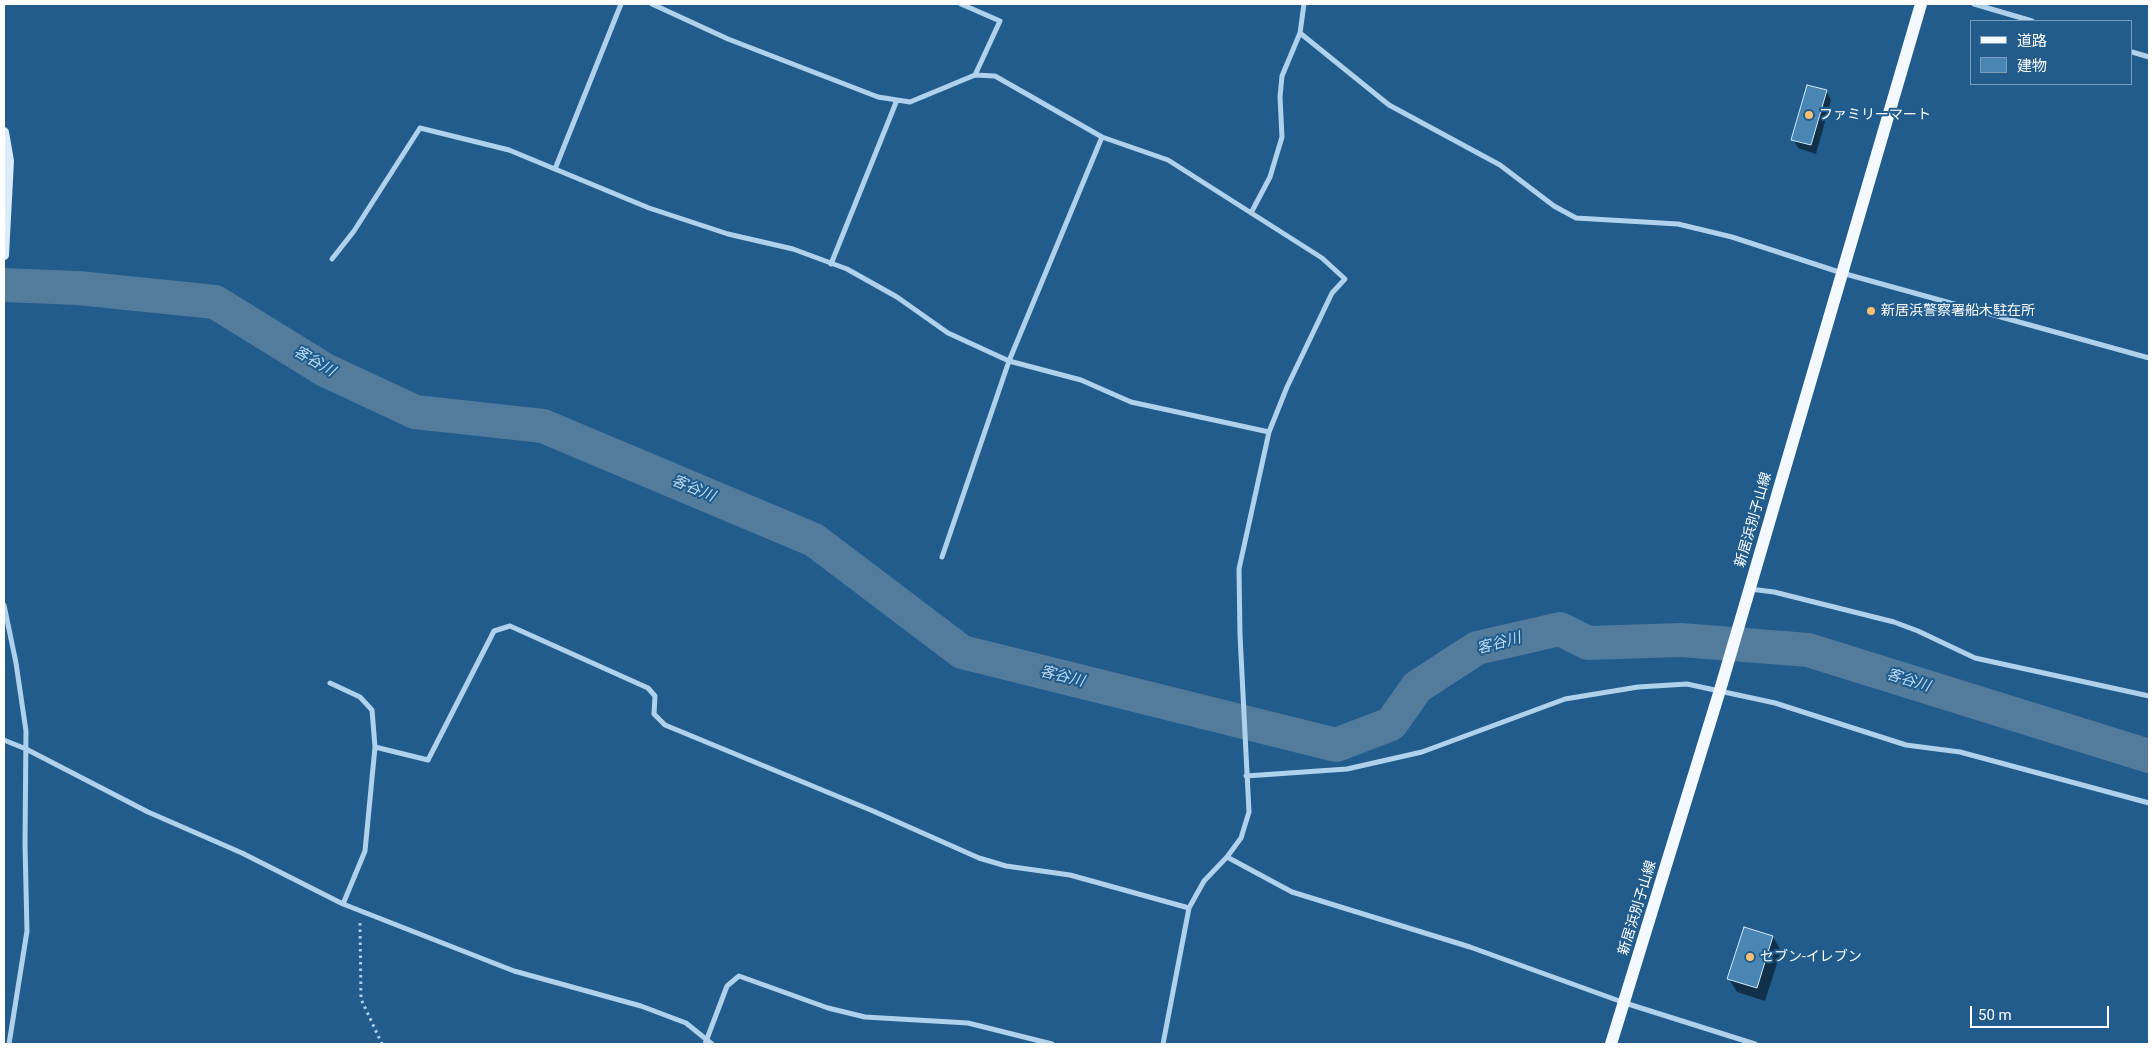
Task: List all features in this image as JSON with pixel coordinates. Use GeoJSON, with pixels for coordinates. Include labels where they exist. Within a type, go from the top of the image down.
{"type":"FeatureCollection","features":[{"type":"Feature","properties":{"kind":"main road","name":"新居浜別子山線"},"geometry":{"type":"LineString","coordinates":[[1611,1044],[1720,690],[1921,4]]}},
{"type":"Feature","properties":{"kind":"street"},"geometry":{"type":"LineString","coordinates":[[555,169],[621,4]]}},
{"type":"Feature","properties":{"kind":"street"},"geometry":{"type":"LineString","coordinates":[[652,4],[728,39],[878,97],[910,102],[975,75],[995,76],[1102,137],[1168,160],[1322,258],[1345,279],[1332,293],[1287,387],[1269,432],[1239,569],[1248,812],[1241,838],[1227,857],[1204,881],[1189,908],[1164,1044]]}},
{"type":"Feature","properties":{"kind":"street"},"geometry":{"type":"LineString","coordinates":[[961,4],[1000,21],[975,75]]}},
{"type":"Feature","properties":{"kind":"street"},"geometry":{"type":"LineString","coordinates":[[1251,212],[1270,177],[1282,138],[1280,97],[1282,76],[1300,33],[1304,4]]}},
{"type":"Feature","properties":{"kind":"street"},"geometry":{"type":"LineString","coordinates":[[1974,4],[2029,20]]}},
{"type":"Feature","properties":{"kind":"street"},"geometry":{"type":"LineString","coordinates":[[1300,33],[1389,105],[1500,165],[1554,206],[1576,218],[1678,224],[1732,237],[1842,272],[2149,358]]}},
{"type":"Feature","properties":{"kind":"street"},"geometry":{"type":"LineString","coordinates":[[2133,52],[2149,57]]}},
{"type":"Feature","properties":{"kind":"street"},"geometry":{"type":"LineString","coordinates":[[832,264],[897,100]]}},
{"type":"Feature","properties":{"kind":"street"},"geometry":{"type":"LineString","coordinates":[[332,259],[354,231],[420,128],[509,150],[649,208],[728,234],[793,249],[847,269],[897,297],[948,333],[1009,361],[1081,380],[1131,402],[1269,432]]}},
{"type":"Feature","properties":{"kind":"street"},"geometry":{"type":"LineString","coordinates":[[4,132],[9,161],[4,255]]}},
{"type":"Feature","properties":{"kind":"street"},"geometry":{"type":"LineString","coordinates":[[942,557],[1009,361],[1102,137]]}},
{"type":"Feature","properties":{"kind":"street"},"geometry":{"type":"LineString","coordinates":[[1748,593],[1774,592],[1894,622],[1918,630],[1975,658],[2149,696]]}},
{"type":"Feature","properties":{"kind":"street"},"geometry":{"type":"LineString","coordinates":[[4,605],[18,673],[26,731],[24,844],[27,931],[10,1044]]}},
{"type":"Feature","properties":{"kind":"street"},"geometry":{"type":"LineString","coordinates":[[375,747],[428,760],[494,631],[510,626],[648,688],[655,696],[654,714],[666,725],[979,858],[1006,866],[1070,875],[1189,908]]}},
{"type":"Feature","properties":{"kind":"street"},"geometry":{"type":"LineString","coordinates":[[330,682],[360,697],[372,710],[375,747],[365,851],[343,904]]}},
{"type":"Feature","properties":{"kind":"street"},"geometry":{"type":"LineString","coordinates":[[1246,776],[1347,769],[1422,752],[1565,699],[1638,687],[1687,684],[1775,704],[1906,745],[1960,752],[2149,803]]}},
{"type":"Feature","properties":{"kind":"street"},"geometry":{"type":"LineString","coordinates":[[4,740],[26,749],[148,812],[242,853],[343,904],[514,971],[641,1006],[686,1023],[706,1042],[712,1044]]}},
{"type":"Feature","properties":{"kind":"street"},"geometry":{"type":"LineString","coordinates":[[1227,857],[1292,892],[1470,947],[1625,1003],[1755,1044]]}},
{"type":"Feature","properties":{"kind":"street"},"geometry":{"type":"LineString","coordinates":[[706,1042],[727,986],[740,976],[828,1008],[865,1017],[968,1023],[1052,1044]]}},
{"type":"Feature","properties":{"kind":"path"},"geometry":{"type":"LineString","coordinates":[[360,910],[361,999],[382,1044]]}},
{"type":"Feature","properties":{"kind":"building","name":"ファミリーマート"},"geometry":{"type":"Polygon","coordinates":[[[1807,85],[1827,90],[1811,145],[1791,140],[1807,85]]]}},
{"type":"Feature","properties":{"kind":"building","name":"セブン-イレブン"},"geometry":{"type":"Polygon","coordinates":[[[1744,927],[1773,936],[1757,988],[1727,979],[1744,927]]]}},
{"type":"Feature","properties":{"kind":"waterway","name":"客谷川"},"geometry":{"type":"LineString","coordinates":[[4,285],[78,288],[215,302],[325,370],[415,412],[543,426],[814,540],[962,652],[1336,745],[1391,724],[1417,687],[1477,648],[1560,629],[1588,643],[1681,640],[1808,650],[2149,756]]}},
{"type":"Feature","properties":{"kind":"place","name":"ファミリーマート"},"geometry":{"type":"Point","coordinates":[1809,115]}},
{"type":"Feature","properties":{"kind":"place","name":"新居浜警察署船木駐在所"},"geometry":{"type":"Point","coordinates":[1871,311]}},
{"type":"Feature","properties":{"kind":"place","name":"セブン-イレブン"},"geometry":{"type":"Point","coordinates":[1750,957]}}]}
